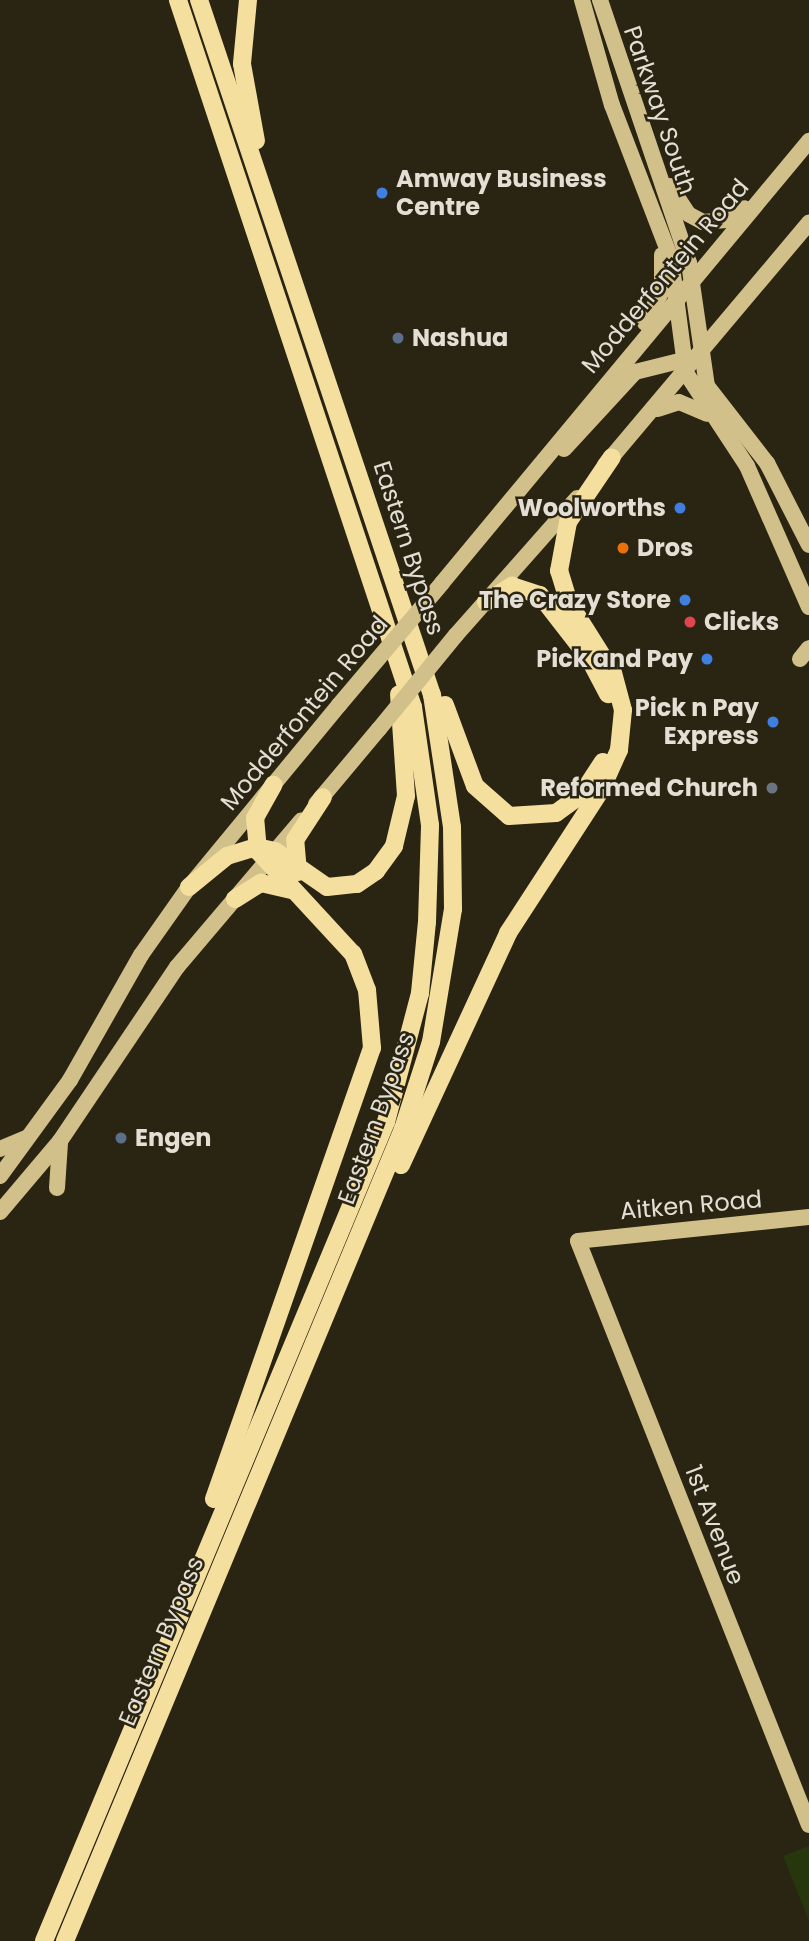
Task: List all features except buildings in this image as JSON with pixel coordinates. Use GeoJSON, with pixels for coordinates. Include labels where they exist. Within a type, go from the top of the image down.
{"type":"FeatureCollection","features":[{"type":"Feature","properties":{"kind":"highway","name":"Eastern Bypass"},"geometry":{"type":"LineString","coordinates":[[44,1941],[150,1674],[381,1133],[420,993],[430,825],[423,755],[368,569],[177,0]]}},
{"type":"Feature","properties":{"kind":"highway","name":"Eastern Bypass"},"geometry":{"type":"LineString","coordinates":[[65,1941],[419,1084],[440,999],[453,895],[452,827],[432,695],[293,272],[269,210],[199,0]]}},
{"type":"Feature","properties":{"kind":"highway"},"geometry":{"type":"LineString","coordinates":[[248,0],[242,64],[269,210]]}},
{"type":"Feature","properties":{"kind":"highway"},"geometry":{"type":"LineString","coordinates":[[293,272],[339,386],[469,775],[501,813],[538,819],[566,806],[594,780],[610,740],[611,702],[589,658],[540,595],[512,586],[486,603]]}},
{"type":"Feature","properties":{"kind":"highway"},"geometry":{"type":"LineString","coordinates":[[295,1389],[502,944],[601,790],[619,750],[623,710],[616,682],[569,603],[559,571],[568,522],[612,457]]}},
{"type":"Feature","properties":{"kind":"highway"},"geometry":{"type":"LineString","coordinates":[[189,887],[227,856],[266,854],[327,887],[366,879],[394,846],[403,814],[405,733],[368,569]]}},
{"type":"Feature","properties":{"kind":"highway"},"geometry":{"type":"LineString","coordinates":[[150,1674],[369,1065],[373,1023],[358,966],[304,895],[266,854],[255,818],[273,785]]}},
{"type":"Feature","properties":{"kind":"highway"},"geometry":{"type":"LineString","coordinates":[[299,872],[295,840],[323,797]]}},
{"type":"Feature","properties":{"kind":"highway"},"geometry":{"type":"LineString","coordinates":[[235,899],[268,883],[304,895]]}},
{"type":"Feature","properties":{"kind":"main road"},"geometry":{"type":"LineString","coordinates":[[582,0],[660,234],[677,296],[684,365],[774,518],[809,607]]}},
{"type":"Feature","properties":{"kind":"main road","name":"Parkway South"},"geometry":{"type":"LineString","coordinates":[[600,0],[692,279],[701,357],[712,394],[767,463],[809,545]]}},
{"type":"Feature","properties":{"kind":"main road"},"geometry":{"type":"LineString","coordinates":[[652,154],[685,211],[713,223],[742,211],[804,147]]}},
{"type":"Feature","properties":{"kind":"main road","name":"Modderfontein Road"},"geometry":{"type":"LineString","coordinates":[[0,1175],[34,1133],[189,887],[445,580],[629,353],[804,147]]}},
{"type":"Feature","properties":{"kind":"main road"},"geometry":{"type":"LineString","coordinates":[[445,580],[635,372],[684,365],[701,357],[809,223]]}},
{"type":"Feature","properties":{"kind":"main road"},"geometry":{"type":"LineString","coordinates":[[629,353],[662,291],[660,234]]}},
{"type":"Feature","properties":{"kind":"main road"},"geometry":{"type":"LineString","coordinates":[[0,1212],[60,1141],[143,1012],[235,899],[266,854],[323,797],[456,635],[649,415],[684,365]]}},
{"type":"Feature","properties":{"kind":"main road"},"geometry":{"type":"LineString","coordinates":[[649,415],[679,402],[717,423]]}},
{"type":"Feature","properties":{"kind":"main road"},"geometry":{"type":"LineString","coordinates":[[0,1149],[34,1133]]}},
{"type":"Feature","properties":{"kind":"main road"},"geometry":{"type":"LineString","coordinates":[[57,1188],[60,1141]]}},
{"type":"Feature","properties":{"kind":"main road","name":"Aitken Road"},"geometry":{"type":"LineString","coordinates":[[578,1241],[809,1217]]}},
{"type":"Feature","properties":{"kind":"main road","name":"1st Avenue"},"geometry":{"type":"LineString","coordinates":[[578,1241],[809,1825]]}},
{"type":"Feature","properties":{"kind":"green space"},"geometry":{"type":"Polygon","coordinates":[[[809,1846],[809,1921],[783,1856],[809,1846]]]}},
{"type":"Feature","properties":{"kind":"place","name":"Amway Business Centre"},"geometry":{"type":"Point","coordinates":[382,193]}},
{"type":"Feature","properties":{"kind":"place","name":"Nashua"},"geometry":{"type":"Point","coordinates":[398,338]}},
{"type":"Feature","properties":{"kind":"place","name":"Woolworths"},"geometry":{"type":"Point","coordinates":[680,508]}},
{"type":"Feature","properties":{"kind":"place","name":"Dros"},"geometry":{"type":"Point","coordinates":[623,548]}},
{"type":"Feature","properties":{"kind":"place","name":"The Crazy Store"},"geometry":{"type":"Point","coordinates":[685,600]}},
{"type":"Feature","properties":{"kind":"place","name":"Clicks"},"geometry":{"type":"Point","coordinates":[690,622]}},
{"type":"Feature","properties":{"kind":"place","name":"Pick and Pay"},"geometry":{"type":"Point","coordinates":[707,659]}},
{"type":"Feature","properties":{"kind":"place","name":"Pick n Pay Express"},"geometry":{"type":"Point","coordinates":[773,722]}},
{"type":"Feature","properties":{"kind":"place","name":"Reformed Church"},"geometry":{"type":"Point","coordinates":[772,788]}},
{"type":"Feature","properties":{"kind":"place","name":"Engen"},"geometry":{"type":"Point","coordinates":[121,1138]}}]}
